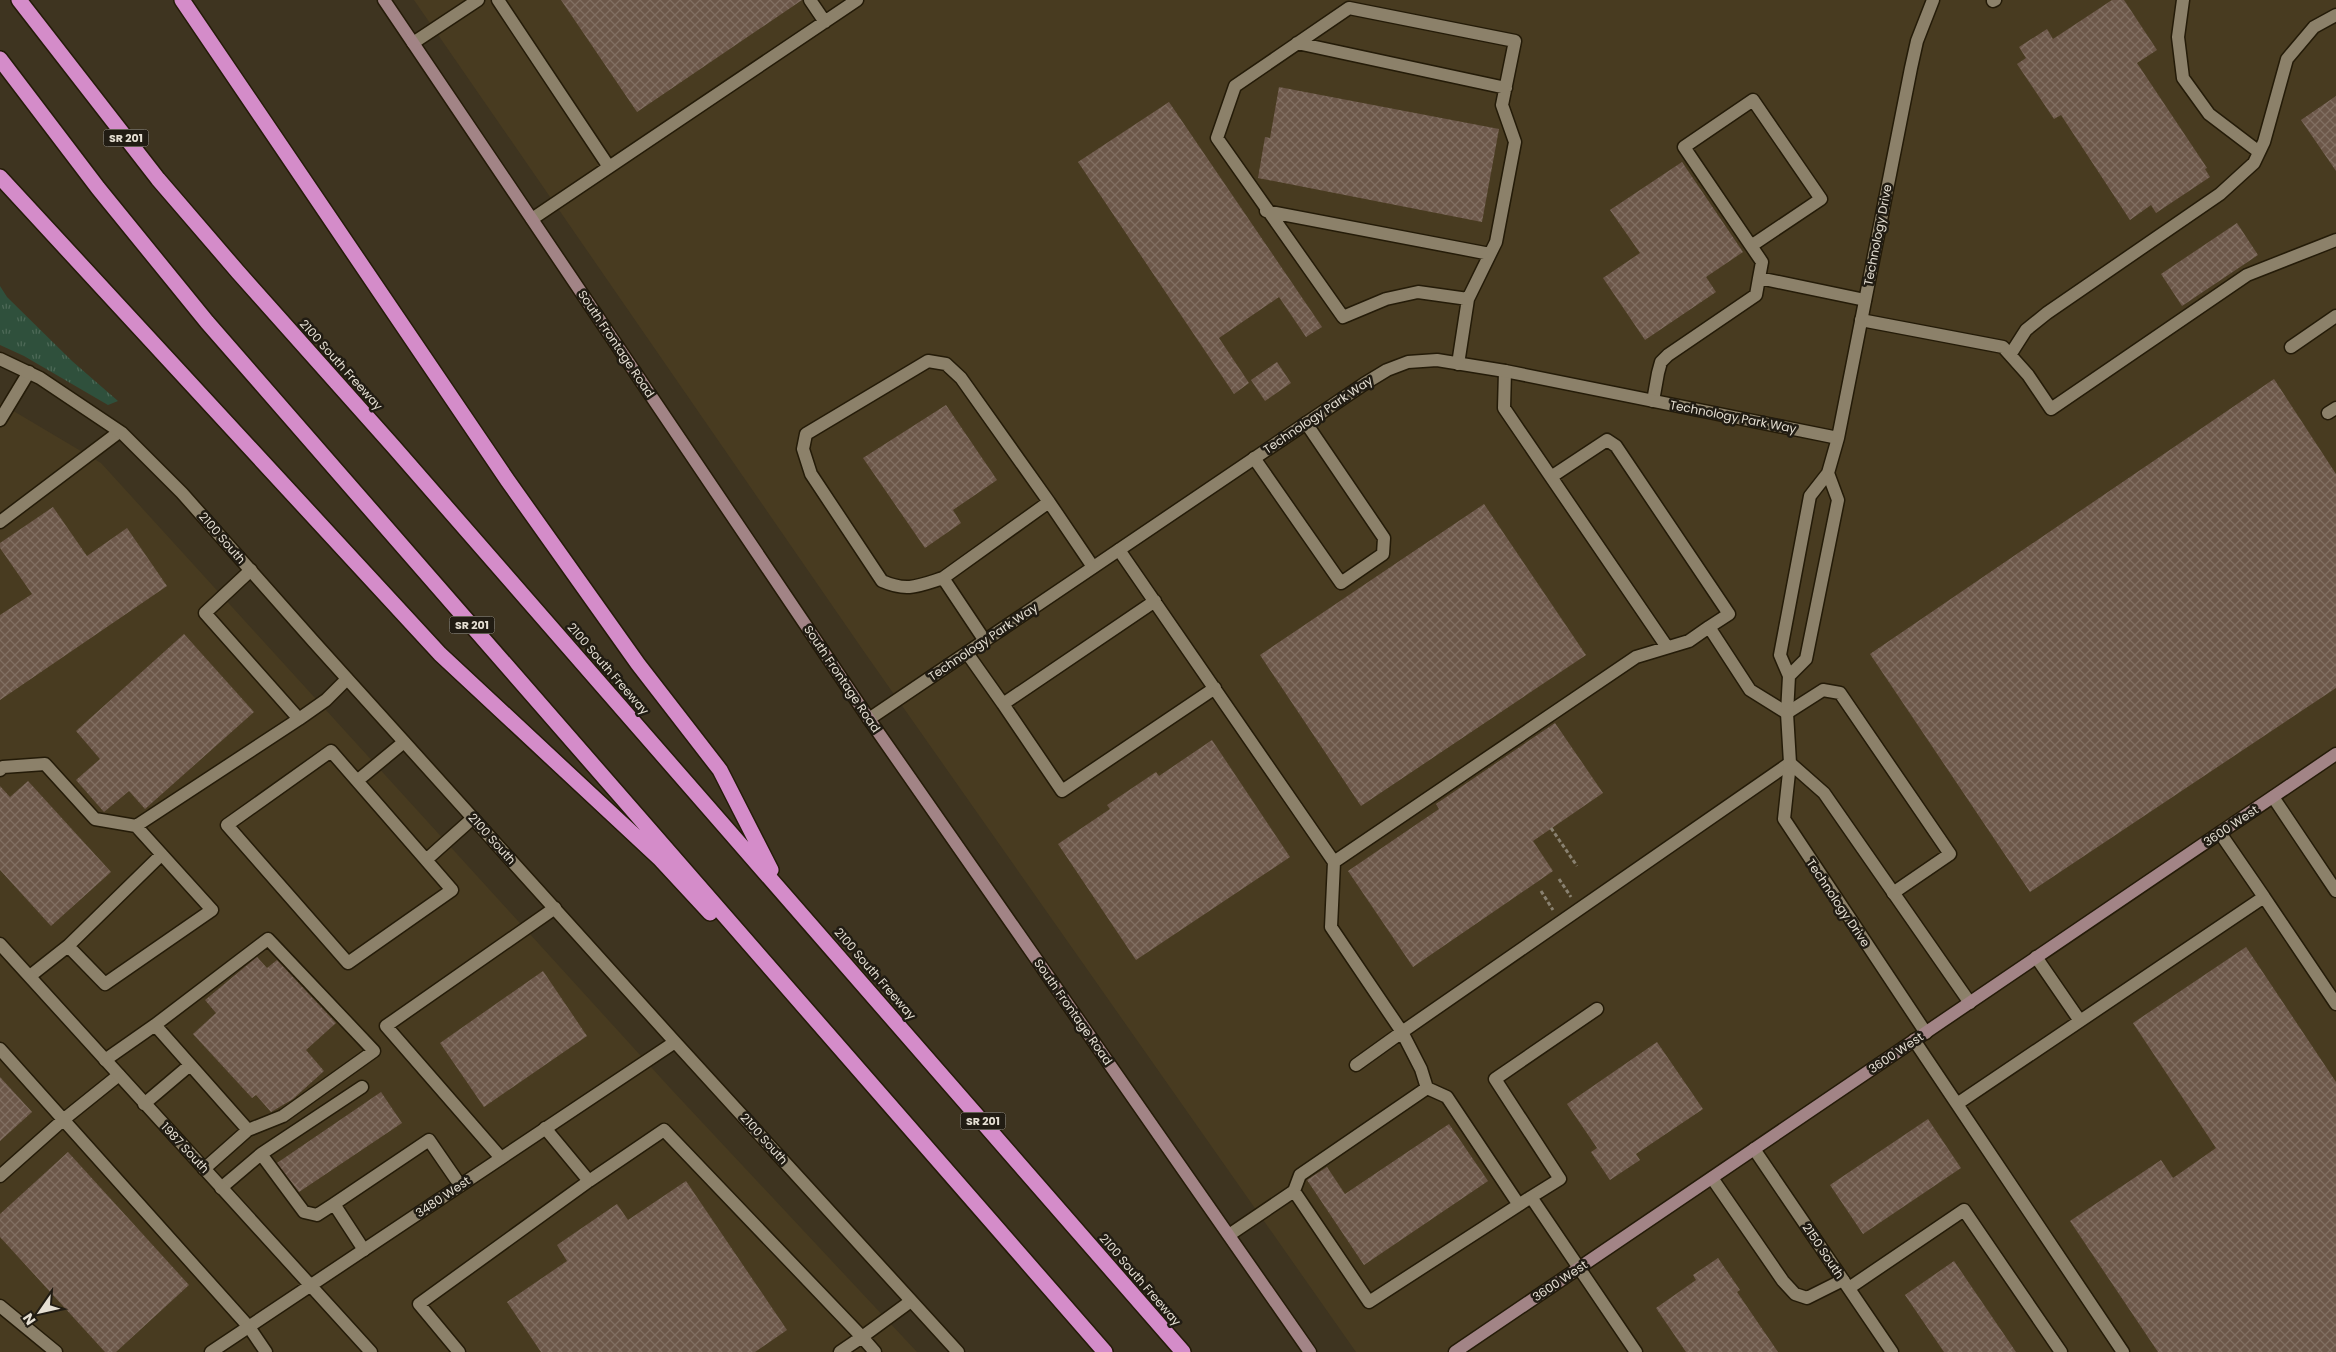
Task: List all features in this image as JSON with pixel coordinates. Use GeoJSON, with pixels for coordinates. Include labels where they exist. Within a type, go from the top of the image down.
{"type":"FeatureCollection","features":[{"type":"Feature","properties":{"kind":"highway","name":"2100 South Freeway"},"geometry":{"type":"LineString","coordinates":[[19,0],[158,179],[238,272],[400,454],[1183,1352]]}},
{"type":"Feature","properties":{"kind":"highway"},"geometry":{"type":"LineString","coordinates":[[182,0],[508,481],[638,664],[720,770],[782,891]]}},
{"type":"Feature","properties":{"kind":"highway","name":"SR 201"},"geometry":{"type":"LineString","coordinates":[[0,60],[98,188],[207,322],[1105,1352]]}},
{"type":"Feature","properties":{"kind":"highway"},"geometry":{"type":"LineString","coordinates":[[0,177],[440,654],[659,858],[957,1180]]}},
{"type":"Feature","properties":{"kind":"street","name":"South Frontage Road"},"geometry":{"type":"LineString","coordinates":[[384,0],[869,719],[1310,1352]]}},
{"type":"Feature","properties":{"kind":"street"},"geometry":{"type":"LineString","coordinates":[[413,43],[478,0]]}},
{"type":"Feature","properties":{"kind":"street"},"geometry":{"type":"LineString","coordinates":[[498,0],[609,166]]}},
{"type":"Feature","properties":{"kind":"street"},"geometry":{"type":"LineString","coordinates":[[810,0],[825,22]]}},
{"type":"Feature","properties":{"kind":"street"},"geometry":{"type":"LineString","coordinates":[[532,219],[857,0]]}},
{"type":"Feature","properties":{"kind":"street","name":"Technology Drive"},"geometry":{"type":"LineString","coordinates":[[1926,1033],[1784,819],[1790,763],[1787,714],[1789,676],[1780,655],[1810,496],[1828,473],[1838,438],[1913,59],[1917,41],[1933,0]]}},
{"type":"Feature","properties":{"kind":"street"},"geometry":{"type":"LineString","coordinates":[[2183,0],[2178,37],[2183,78],[2209,114],[2259,152]]}},
{"type":"Feature","properties":{"kind":"street"},"geometry":{"type":"LineString","coordinates":[[1458,364],[1468,299],[1496,242],[1515,142],[1502,104],[1515,40],[1349,8],[1235,86],[1217,138],[1266,211],[1343,317],[1386,299],[1418,292],[1468,299]]}},
{"type":"Feature","properties":{"kind":"street"},"geometry":{"type":"LineString","coordinates":[[2010,355],[2026,330],[2033,324],[2220,194],[2254,163],[2264,142],[2287,59],[2314,27],[2336,15]]}},
{"type":"Feature","properties":{"kind":"street"},"geometry":{"type":"LineString","coordinates":[[1297,43],[1506,88]]}},
{"type":"Feature","properties":{"kind":"street"},"geometry":{"type":"LineString","coordinates":[[1653,401],[1661,362],[1668,355],[1756,295],[1762,262],[1751,246],[1684,147],[1754,100],[1821,199],[1751,246]]}},
{"type":"Feature","properties":{"kind":"street"},"geometry":{"type":"LineString","coordinates":[[1266,211],[1490,254]]}},
{"type":"Feature","properties":{"kind":"street"},"geometry":{"type":"LineString","coordinates":[[1861,320],[2003,346],[2028,375],[2051,409],[2247,275],[2336,240]]}},
{"type":"Feature","properties":{"kind":"street"},"geometry":{"type":"LineString","coordinates":[[1759,278],[1865,300]]}},
{"type":"Feature","properties":{"kind":"street"},"geometry":{"type":"LineString","coordinates":[[2290,347],[2336,316]]}},
{"type":"Feature","properties":{"kind":"street","name":"2100 South"},"geometry":{"type":"LineString","coordinates":[[0,359],[40,378],[119,432],[182,493],[674,1042],[958,1352]]}},
{"type":"Feature","properties":{"kind":"street","name":"Technology Park Way"},"geometry":{"type":"LineString","coordinates":[[869,719],[1306,423],[1387,370],[1408,362],[1437,360],[1505,372],[1838,438]]}},
{"type":"Feature","properties":{"kind":"street"},"geometry":{"type":"LineString","coordinates":[[1049,502],[943,578],[916,587],[897,588],[882,581],[811,474],[803,449],[806,434],[928,361],[946,364],[961,378],[1049,502],[1093,567]]}},
{"type":"Feature","properties":{"kind":"street"},"geometry":{"type":"LineString","coordinates":[[0,420],[29,372]]}},
{"type":"Feature","properties":{"kind":"street"},"geometry":{"type":"LineString","coordinates":[[1505,372],[1504,408],[1667,647]]}},
{"type":"Feature","properties":{"kind":"street"},"geometry":{"type":"LineString","coordinates":[[1254,458],[1340,582],[1348,578],[1383,554],[1384,538],[1306,423]]}},
{"type":"Feature","properties":{"kind":"street"},"geometry":{"type":"LineString","coordinates":[[0,522],[119,432]]}},
{"type":"Feature","properties":{"kind":"street"},"geometry":{"type":"LineString","coordinates":[[1334,862],[1636,657],[1689,641],[1729,614],[1616,446],[1607,440],[1551,477]]}},
{"type":"Feature","properties":{"kind":"street"},"geometry":{"type":"LineString","coordinates":[[1789,676],[1806,659],[1838,500],[1828,473]]}},
{"type":"Feature","properties":{"kind":"street"},"geometry":{"type":"LineString","coordinates":[[1119,550],[1334,862],[1331,927],[1402,1032],[1421,1069],[1427,1088],[1447,1097],[1519,1205]]}},
{"type":"Feature","properties":{"kind":"street"},"geometry":{"type":"LineString","coordinates":[[251,570],[205,613],[299,719]]}},
{"type":"Feature","properties":{"kind":"street"},"geometry":{"type":"LineString","coordinates":[[943,578],[985,641]]}},
{"type":"Feature","properties":{"kind":"street"},"geometry":{"type":"LineString","coordinates":[[1003,704],[1155,601]]}},
{"type":"Feature","properties":{"kind":"street"},"geometry":{"type":"LineString","coordinates":[[1709,627],[1750,690],[1787,714],[1823,690],[1840,693],[1950,854],[1893,893]]}},
{"type":"Feature","properties":{"kind":"street"},"geometry":{"type":"LineString","coordinates":[[967,653],[1062,791],[1214,688]]}},
{"type":"Feature","properties":{"kind":"street"},"geometry":{"type":"LineString","coordinates":[[136,826],[299,719],[326,700],[347,678]]}},
{"type":"Feature","properties":{"kind":"street"},"geometry":{"type":"LineString","coordinates":[[357,781],[404,742]]}},
{"type":"Feature","properties":{"kind":"street"},"geometry":{"type":"LineString","coordinates":[[331,750],[426,860],[452,890],[348,962],[227,825],[331,750]]}},
{"type":"Feature","properties":{"kind":"street","name":"3600 West"},"geometry":{"type":"LineString","coordinates":[[1455,1352],[2336,754]]}},
{"type":"Feature","properties":{"kind":"street"},"geometry":{"type":"LineString","coordinates":[[1356,1065],[1790,763],[1824,793],[1970,1003]]}},
{"type":"Feature","properties":{"kind":"street"},"geometry":{"type":"LineString","coordinates":[[0,770],[3,768],[45,764],[95,819],[136,826],[212,910],[105,984],[68,946]]}},
{"type":"Feature","properties":{"kind":"street"},"geometry":{"type":"LineString","coordinates":[[2273,797],[2336,891]]}},
{"type":"Feature","properties":{"kind":"street"},"geometry":{"type":"LineString","coordinates":[[426,860],[473,818]]}},
{"type":"Feature","properties":{"kind":"street"},"geometry":{"type":"LineString","coordinates":[[2220,833],[2336,1004]]}},
{"type":"Feature","properties":{"kind":"street"},"geometry":{"type":"LineString","coordinates":[[30,976],[68,946],[161,855]]}},
{"type":"Feature","properties":{"kind":"street"},"geometry":{"type":"LineString","coordinates":[[1957,1104],[2264,897]]}},
{"type":"Feature","properties":{"kind":"street"},"geometry":{"type":"LineString","coordinates":[[501,1158],[386,1026],[554,908]]}},
{"type":"Feature","properties":{"kind":"street"},"geometry":{"type":"LineString","coordinates":[[105,1060],[156,1025],[268,939],[374,1051],[283,1116],[248,1130],[204,1169]]}},
{"type":"Feature","properties":{"kind":"street","name":"1987 South"},"geometry":{"type":"LineString","coordinates":[[1,945],[371,1352]]}},
{"type":"Feature","properties":{"kind":"street"},"geometry":{"type":"LineString","coordinates":[[2036,957],[2080,1022]]}},
{"type":"Feature","properties":{"kind":"street"},"geometry":{"type":"LineString","coordinates":[[1294,1191],[1369,1302],[1560,1179],[1496,1079],[1597,1009]]}},
{"type":"Feature","properties":{"kind":"street"},"geometry":{"type":"LineString","coordinates":[[156,1025],[248,1130]]}},
{"type":"Feature","properties":{"kind":"street"},"geometry":{"type":"LineString","coordinates":[[1914,1040],[2123,1352]]}},
{"type":"Feature","properties":{"kind":"street","name":"3480 West"},"geometry":{"type":"LineString","coordinates":[[211,1352],[674,1042]]}},
{"type":"Feature","properties":{"kind":"street"},"geometry":{"type":"LineString","coordinates":[[0,1049],[249,1327],[266,1352]]}},
{"type":"Feature","properties":{"kind":"street"},"geometry":{"type":"LineString","coordinates":[[144,1104],[190,1065]]}},
{"type":"Feature","properties":{"kind":"street"},"geometry":{"type":"LineString","coordinates":[[0,1176],[119,1075]]}},
{"type":"Feature","properties":{"kind":"street"},"geometry":{"type":"LineString","coordinates":[[220,1188],[261,1154],[362,1087]]}},
{"type":"Feature","properties":{"kind":"street"},"geometry":{"type":"LineString","coordinates":[[1229,1235],[1294,1191],[1300,1175],[1427,1088]]}},
{"type":"Feature","properties":{"kind":"street"},"geometry":{"type":"LineString","coordinates":[[545,1128],[589,1181]]}},
{"type":"Feature","properties":{"kind":"street"},"geometry":{"type":"LineString","coordinates":[[459,1352],[419,1304],[589,1181],[664,1130],[875,1352]]}},
{"type":"Feature","properties":{"kind":"street"},"geometry":{"type":"LineString","coordinates":[[261,1154],[304,1212],[317,1215],[429,1140],[460,1185]]}},
{"type":"Feature","properties":{"kind":"street","name":"2150 South"},"geometry":{"type":"LineString","coordinates":[[1754,1149],[1892,1352]]}},
{"type":"Feature","properties":{"kind":"street"},"geometry":{"type":"LineString","coordinates":[[1712,1178],[1783,1281],[1794,1294],[1807,1298],[1846,1284],[1964,1210],[2061,1352]]}},
{"type":"Feature","properties":{"kind":"street"},"geometry":{"type":"LineString","coordinates":[[1532,1197],[1636,1352]]}},
{"type":"Feature","properties":{"kind":"street"},"geometry":{"type":"LineString","coordinates":[[334,1204],[364,1250]]}},
{"type":"Feature","properties":{"kind":"street"},"geometry":{"type":"LineString","coordinates":[[840,1352],[911,1301]]}},
{"type":"Feature","properties":{"kind":"street"},"geometry":{"type":"LineString","coordinates":[[0,1306],[56,1352]]}},
{"type":"Feature","properties":{"kind":"path"},"geometry":{"type":"LineString","coordinates":[[1552,828],[1577,866]]}},
{"type":"Feature","properties":{"kind":"path"},"geometry":{"type":"LineString","coordinates":[[1559,879],[1579,909]]}},
{"type":"Feature","properties":{"kind":"path"},"geometry":{"type":"LineString","coordinates":[[1541,891],[1560,922]]}},
{"type":"Feature","properties":{"kind":"shaded area"},"geometry":{"type":"Polygon","coordinates":[[[414,0],[2336,0],[2336,1352],[1356,1352],[865,653],[414,0]]]}},
{"type":"Feature","properties":{"kind":"shaded area"},"geometry":{"type":"Polygon","coordinates":[[[0,403],[101,463],[671,1089],[917,1352],[0,1352],[0,403]]]}},
{"type":"Feature","properties":{"kind":"green space"},"geometry":{"type":"Polygon","coordinates":[[[0,286],[7,297],[72,361],[118,401],[108,405],[24,356],[0,345],[0,286]]]}},
{"type":"Feature","properties":{"kind":"building"},"geometry":{"type":"Polygon","coordinates":[[[561,0],[802,0],[637,112],[561,0]]]}},
{"type":"Feature","properties":{"kind":"building"},"geometry":{"type":"Polygon","coordinates":[[[2112,0],[2124,0],[2157,50],[2137,63],[2207,168],[2205,169],[2210,177],[2156,213],[2151,205],[2130,220],[2061,115],[2054,119],[2017,64],[2026,58],[2019,47],[2047,29],[2053,39],[2112,0]]]}},
{"type":"Feature","properties":{"kind":"building"},"geometry":{"type":"Polygon","coordinates":[[[1279,87],[1499,129],[1482,222],[1258,178],[1265,137],[1270,138],[1279,87]]]}},
{"type":"Feature","properties":{"kind":"building"},"geometry":{"type":"Polygon","coordinates":[[[2336,96],[2336,171],[2301,120],[2336,96]]]}},
{"type":"Feature","properties":{"kind":"building"},"geometry":{"type":"Polygon","coordinates":[[[1169,102],[1322,327],[1306,337],[1279,297],[1219,338],[1249,383],[1234,394],[1078,162],[1169,102]]]}},
{"type":"Feature","properties":{"kind":"building"},"geometry":{"type":"Polygon","coordinates":[[[1682,162],[1743,252],[1706,277],[1716,292],[1645,340],[1603,278],[1640,253],[1610,210],[1682,162]]]}},
{"type":"Feature","properties":{"kind":"building"},"geometry":{"type":"Polygon","coordinates":[[[2237,223],[2258,255],[2182,306],[2161,274],[2237,223]]]}},
{"type":"Feature","properties":{"kind":"building"},"geometry":{"type":"Polygon","coordinates":[[[1277,362],[1291,383],[1265,401],[1251,380],[1277,362]]]}},
{"type":"Feature","properties":{"kind":"building"},"geometry":{"type":"Polygon","coordinates":[[[2274,379],[2336,474],[2336,688],[2030,892],[1870,654],[2274,379]]]}},
{"type":"Feature","properties":{"kind":"building"},"geometry":{"type":"Polygon","coordinates":[[[946,405],[997,480],[953,510],[961,523],[925,548],[863,458],[946,405]]]}},
{"type":"Feature","properties":{"kind":"building"},"geometry":{"type":"Polygon","coordinates":[[[1484,504],[1586,655],[1361,806],[1260,655],[1484,504]]]}},
{"type":"Feature","properties":{"kind":"building"},"geometry":{"type":"Polygon","coordinates":[[[53,507],[87,556],[127,528],[167,586],[0,700],[0,615],[32,594],[0,548],[0,543],[53,507]]]}},
{"type":"Feature","properties":{"kind":"building"},"geometry":{"type":"Polygon","coordinates":[[[184,634],[254,712],[145,809],[129,791],[104,812],[76,780],[100,759],[76,731],[184,634]]]}},
{"type":"Feature","properties":{"kind":"building"},"geometry":{"type":"Polygon","coordinates":[[[1555,723],[1603,793],[1533,841],[1553,871],[1413,967],[1348,871],[1439,809],[1436,804],[1555,723]]]}},
{"type":"Feature","properties":{"kind":"building"},"geometry":{"type":"Polygon","coordinates":[[[1212,740],[1290,857],[1136,960],[1058,844],[1110,809],[1107,805],[1156,772],[1159,776],[1212,740]]]}},
{"type":"Feature","properties":{"kind":"building"},"geometry":{"type":"Polygon","coordinates":[[[28,781],[111,872],[51,926],[0,870],[0,786],[10,797],[28,781]]]}},
{"type":"Feature","properties":{"kind":"building"},"geometry":{"type":"Polygon","coordinates":[[[2246,947],[2336,1082],[2336,1352],[2158,1352],[2070,1221],[2161,1160],[2173,1178],[2216,1148],[2133,1023],[2246,947]]]}},
{"type":"Feature","properties":{"kind":"building"},"geometry":{"type":"Polygon","coordinates":[[[257,957],[267,968],[277,960],[336,1023],[306,1050],[324,1071],[293,1099],[271,1112],[256,1095],[252,1098],[193,1034],[216,1013],[205,1000],[257,957]]]}},
{"type":"Feature","properties":{"kind":"building"},"geometry":{"type":"Polygon","coordinates":[[[543,971],[587,1036],[484,1107],[440,1043],[543,971]]]}},
{"type":"Feature","properties":{"kind":"building"},"geometry":{"type":"Polygon","coordinates":[[[1657,1042],[1703,1109],[1636,1154],[1640,1160],[1610,1180],[1591,1152],[1597,1148],[1567,1104],[1657,1042]]]}},
{"type":"Feature","properties":{"kind":"building"},"geometry":{"type":"Polygon","coordinates":[[[0,1077],[32,1112],[0,1141],[0,1077]]]}},
{"type":"Feature","properties":{"kind":"building"},"geometry":{"type":"Polygon","coordinates":[[[381,1092],[402,1123],[299,1192],[277,1163],[381,1092]]]}},
{"type":"Feature","properties":{"kind":"building"},"geometry":{"type":"Polygon","coordinates":[[[1928,1119],[1961,1168],[1863,1234],[1830,1185],[1928,1119]]]}},
{"type":"Feature","properties":{"kind":"building"},"geometry":{"type":"Polygon","coordinates":[[[1449,1124],[1488,1181],[1364,1265],[1307,1180],[1327,1167],[1345,1194],[1449,1124]]]}},
{"type":"Feature","properties":{"kind":"building"},"geometry":{"type":"Polygon","coordinates":[[[68,1152],[189,1285],[116,1352],[105,1352],[0,1237],[0,1214],[68,1152]]]}},
{"type":"Feature","properties":{"kind":"building"},"geometry":{"type":"Polygon","coordinates":[[[686,1181],[787,1330],[755,1352],[541,1352],[507,1302],[567,1261],[557,1245],[617,1204],[628,1220],[686,1181]]]}},
{"type":"Feature","properties":{"kind":"building"},"geometry":{"type":"Polygon","coordinates":[[[1718,1258],[1740,1290],[1737,1292],[1778,1352],[1686,1352],[1656,1308],[1696,1280],[1693,1275],[1718,1258]]]}},
{"type":"Feature","properties":{"kind":"building"},"geometry":{"type":"Polygon","coordinates":[[[1954,1261],[2016,1352],[1944,1352],[1905,1295],[1954,1261]]]}}]}
